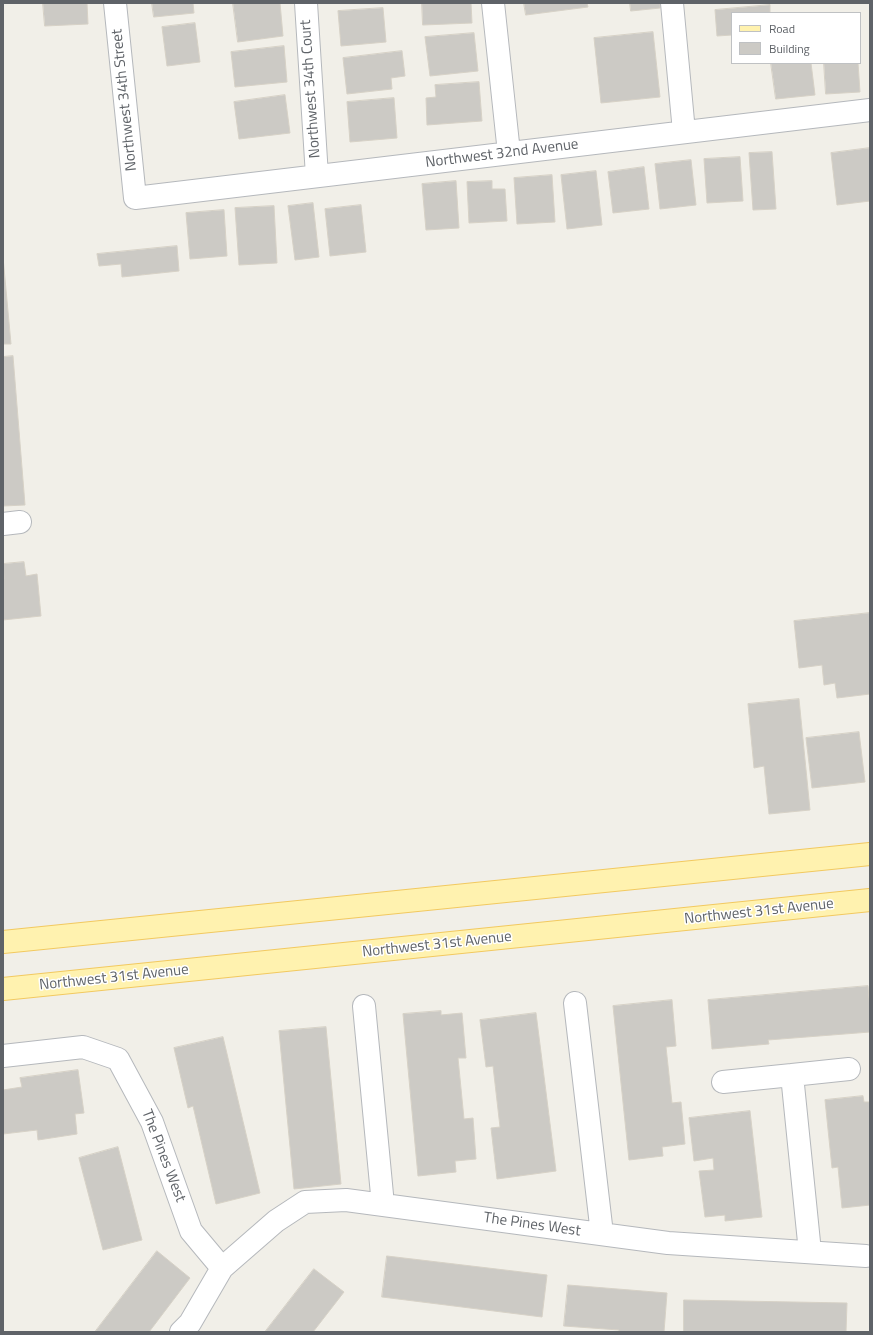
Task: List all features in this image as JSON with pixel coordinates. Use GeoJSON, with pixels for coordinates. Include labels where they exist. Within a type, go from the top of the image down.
{"type":"FeatureCollection","features":[{"type":"Feature","properties":{"kind":"main road"},"geometry":{"type":"LineString","coordinates":[[3,942],[870,854]]}},
{"type":"Feature","properties":{"kind":"main road","name":"Northwest 31st Avenue"},"geometry":{"type":"LineString","coordinates":[[3,989],[870,900]]}},
{"type":"Feature","properties":{"kind":"street","name":"Northwest 34th Street"},"geometry":{"type":"LineString","coordinates":[[115,3],[135,198]]}},
{"type":"Feature","properties":{"kind":"street","name":"Northwest 34th Court"},"geometry":{"type":"LineString","coordinates":[[306,3],[317,176]]}},
{"type":"Feature","properties":{"kind":"street"},"geometry":{"type":"LineString","coordinates":[[493,3],[509,153]]}},
{"type":"Feature","properties":{"kind":"street"},"geometry":{"type":"LineString","coordinates":[[672,3],[684,132]]}},
{"type":"Feature","properties":{"kind":"street","name":"Northwest 32nd Avenue"},"geometry":{"type":"LineString","coordinates":[[135,198],[870,110]]}},
{"type":"Feature","properties":{"kind":"street"},"geometry":{"type":"LineString","coordinates":[[575,1002],[602,1234]]}},
{"type":"Feature","properties":{"kind":"street"},"geometry":{"type":"LineString","coordinates":[[364,1006],[384,1205]]}},
{"type":"Feature","properties":{"kind":"street","name":"The Pines West"},"geometry":{"type":"LineString","coordinates":[[3,1056],[82,1047],[118,1058],[152,1122],[191,1231],[222,1268]]}},
{"type":"Feature","properties":{"kind":"street"},"geometry":{"type":"LineString","coordinates":[[723,1082],[850,1069]]}},
{"type":"Feature","properties":{"kind":"street"},"geometry":{"type":"LineString","coordinates":[[792,1075],[810,1252]]}},
{"type":"Feature","properties":{"kind":"street","name":"The Pines West"},"geometry":{"type":"LineString","coordinates":[[181,1332],[190,1323],[222,1268],[276,1221],[305,1202],[346,1200],[668,1243],[866,1256]]}},
{"type":"Feature","properties":{"kind":"building"},"geometry":{"type":"Polygon","coordinates":[[[43,3],[87,3],[88,24],[45,26],[43,3]]]}},
{"type":"Feature","properties":{"kind":"building"},"geometry":{"type":"Polygon","coordinates":[[[152,3],[193,3],[194,13],[154,17],[152,3]]]}},
{"type":"Feature","properties":{"kind":"building"},"geometry":{"type":"Polygon","coordinates":[[[233,3],[280,3],[283,36],[238,42],[233,3]]]}},
{"type":"Feature","properties":{"kind":"building"},"geometry":{"type":"Polygon","coordinates":[[[422,3],[471,3],[472,23],[423,25],[422,3]]]}},
{"type":"Feature","properties":{"kind":"building"},"geometry":{"type":"Polygon","coordinates":[[[524,3],[587,3],[588,7],[526,15],[524,3]]]}},
{"type":"Feature","properties":{"kind":"building"},"geometry":{"type":"Polygon","coordinates":[[[630,3],[660,3],[660,8],[631,11],[630,3]]]}},
{"type":"Feature","properties":{"kind":"building"},"geometry":{"type":"Polygon","coordinates":[[[770,5],[770,12],[731,12],[731,35],[717,36],[715,10],[770,5]]]}},
{"type":"Feature","properties":{"kind":"building"},"geometry":{"type":"Polygon","coordinates":[[[383,8],[386,42],[341,46],[338,11],[383,8]]]}},
{"type":"Feature","properties":{"kind":"building"},"geometry":{"type":"Polygon","coordinates":[[[195,23],[200,62],[167,66],[162,27],[195,23]]]}},
{"type":"Feature","properties":{"kind":"building"},"geometry":{"type":"Polygon","coordinates":[[[653,32],[660,97],[601,103],[594,38],[653,32]]]}},
{"type":"Feature","properties":{"kind":"building"},"geometry":{"type":"Polygon","coordinates":[[[474,33],[478,71],[430,76],[425,37],[474,33]]]}},
{"type":"Feature","properties":{"kind":"building"},"geometry":{"type":"Polygon","coordinates":[[[284,46],[287,82],[235,87],[231,52],[284,46]]]}},
{"type":"Feature","properties":{"kind":"building"},"geometry":{"type":"Polygon","coordinates":[[[402,51],[405,76],[391,78],[392,89],[347,94],[343,58],[402,51]]]}},
{"type":"Feature","properties":{"kind":"building"},"geometry":{"type":"Polygon","coordinates":[[[771,64],[811,64],[815,95],[776,99],[771,64]]]}},
{"type":"Feature","properties":{"kind":"building"},"geometry":{"type":"Polygon","coordinates":[[[824,64],[858,64],[860,92],[826,94],[824,64]]]}},
{"type":"Feature","properties":{"kind":"building"},"geometry":{"type":"Polygon","coordinates":[[[479,82],[482,121],[427,125],[426,98],[436,97],[435,85],[479,82]]]}},
{"type":"Feature","properties":{"kind":"building"},"geometry":{"type":"Polygon","coordinates":[[[285,95],[290,133],[239,139],[234,102],[285,95]]]}},
{"type":"Feature","properties":{"kind":"building"},"geometry":{"type":"Polygon","coordinates":[[[394,98],[397,138],[350,142],[347,102],[394,98]]]}},
{"type":"Feature","properties":{"kind":"building"},"geometry":{"type":"Polygon","coordinates":[[[870,148],[870,201],[837,205],[831,153],[870,148]]]}},
{"type":"Feature","properties":{"kind":"building"},"geometry":{"type":"Polygon","coordinates":[[[772,152],[776,209],[753,210],[749,153],[772,152]]]}},
{"type":"Feature","properties":{"kind":"building"},"geometry":{"type":"Polygon","coordinates":[[[740,157],[743,201],[707,203],[704,159],[740,157]]]}},
{"type":"Feature","properties":{"kind":"building"},"geometry":{"type":"Polygon","coordinates":[[[691,160],[696,205],[660,209],[655,164],[691,160]]]}},
{"type":"Feature","properties":{"kind":"building"},"geometry":{"type":"Polygon","coordinates":[[[644,167],[649,209],[613,213],[608,172],[644,167]]]}},
{"type":"Feature","properties":{"kind":"building"},"geometry":{"type":"Polygon","coordinates":[[[596,171],[602,225],[567,229],[561,175],[596,171]]]}},
{"type":"Feature","properties":{"kind":"building"},"geometry":{"type":"Polygon","coordinates":[[[552,175],[555,222],[517,224],[514,178],[552,175]]]}},
{"type":"Feature","properties":{"kind":"building"},"geometry":{"type":"Polygon","coordinates":[[[456,181],[459,228],[426,230],[422,184],[456,181]]]}},
{"type":"Feature","properties":{"kind":"building"},"geometry":{"type":"Polygon","coordinates":[[[492,181],[492,189],[505,189],[507,221],[469,223],[467,182],[492,181]]]}},
{"type":"Feature","properties":{"kind":"building"},"geometry":{"type":"Polygon","coordinates":[[[313,203],[319,257],[295,260],[288,206],[313,203]]]}},
{"type":"Feature","properties":{"kind":"building"},"geometry":{"type":"Polygon","coordinates":[[[361,205],[366,252],[330,256],[325,209],[361,205]]]}},
{"type":"Feature","properties":{"kind":"building"},"geometry":{"type":"Polygon","coordinates":[[[274,206],[277,263],[239,265],[235,208],[274,206]]]}},
{"type":"Feature","properties":{"kind":"building"},"geometry":{"type":"Polygon","coordinates":[[[224,210],[227,256],[190,259],[186,213],[224,210]]]}},
{"type":"Feature","properties":{"kind":"building"},"geometry":{"type":"Polygon","coordinates":[[[177,246],[179,271],[122,277],[121,264],[99,266],[97,254],[177,246]]]}},
{"type":"Feature","properties":{"kind":"building"},"geometry":{"type":"Polygon","coordinates":[[[3,257],[11,344],[3,344],[3,257]]]}},
{"type":"Feature","properties":{"kind":"building"},"geometry":{"type":"Polygon","coordinates":[[[13,356],[25,505],[3,506],[3,357],[13,356]]]}},
{"type":"Feature","properties":{"kind":"building"},"geometry":{"type":"Polygon","coordinates":[[[24,562],[26,576],[37,574],[41,616],[3,620],[3,564],[24,562]]]}},
{"type":"Feature","properties":{"kind":"building"},"geometry":{"type":"Polygon","coordinates":[[[870,613],[870,694],[837,698],[835,683],[824,685],[822,665],[799,668],[794,621],[870,613]]]}},
{"type":"Feature","properties":{"kind":"building"},"geometry":{"type":"Polygon","coordinates":[[[799,699],[810,810],[769,814],[764,766],[754,768],[748,704],[799,699]]]}},
{"type":"Feature","properties":{"kind":"building"},"geometry":{"type":"Polygon","coordinates":[[[859,732],[865,782],[812,788],[806,738],[859,732]]]}},
{"type":"Feature","properties":{"kind":"building"},"geometry":{"type":"Polygon","coordinates":[[[868,986],[870,1032],[768,1040],[769,1044],[712,1049],[708,1000],[868,986]]]}},
{"type":"Feature","properties":{"kind":"building"},"geometry":{"type":"Polygon","coordinates":[[[672,1000],[676,1046],[666,1047],[672,1103],[681,1102],[685,1144],[662,1147],[663,1156],[629,1160],[613,1006],[672,1000]]]}},
{"type":"Feature","properties":{"kind":"building"},"geometry":{"type":"Polygon","coordinates":[[[441,1011],[441,1015],[462,1013],[466,1058],[458,1058],[464,1119],[473,1118],[476,1159],[455,1161],[456,1172],[418,1176],[403,1014],[441,1011]]]}},
{"type":"Feature","properties":{"kind":"building"},"geometry":{"type":"Polygon","coordinates":[[[536,1013],[556,1171],[497,1179],[491,1128],[500,1127],[493,1066],[486,1067],[480,1020],[536,1013]]]}},
{"type":"Feature","properties":{"kind":"building"},"geometry":{"type":"Polygon","coordinates":[[[326,1027],[341,1184],[294,1189],[279,1031],[326,1027]]]}},
{"type":"Feature","properties":{"kind":"building"},"geometry":{"type":"Polygon","coordinates":[[[223,1037],[260,1193],[216,1204],[193,1106],[188,1108],[174,1048],[223,1037]]]}},
{"type":"Feature","properties":{"kind":"building"},"geometry":{"type":"Polygon","coordinates":[[[78,1070],[84,1113],[75,1114],[77,1134],[38,1140],[37,1130],[3,1134],[3,1090],[22,1087],[20,1078],[78,1070]]]}},
{"type":"Feature","properties":{"kind":"building"},"geometry":{"type":"Polygon","coordinates":[[[863,1096],[864,1102],[870,1102],[870,1205],[842,1208],[838,1167],[832,1168],[825,1100],[863,1096]]]}},
{"type":"Feature","properties":{"kind":"building"},"geometry":{"type":"Polygon","coordinates":[[[750,1111],[762,1217],[725,1221],[725,1215],[705,1217],[699,1171],[714,1170],[713,1158],[694,1161],[689,1118],[750,1111]]]}},
{"type":"Feature","properties":{"kind":"building"},"geometry":{"type":"Polygon","coordinates":[[[118,1147],[142,1240],[103,1250],[79,1158],[118,1147]]]}},
{"type":"Feature","properties":{"kind":"building"},"geometry":{"type":"Polygon","coordinates":[[[157,1251],[190,1278],[149,1332],[95,1332],[157,1251]]]}},
{"type":"Feature","properties":{"kind":"building"},"geometry":{"type":"Polygon","coordinates":[[[387,1256],[547,1275],[542,1317],[382,1297],[387,1256]]]}},
{"type":"Feature","properties":{"kind":"building"},"geometry":{"type":"Polygon","coordinates":[[[314,1269],[344,1292],[313,1332],[265,1332],[314,1269]]]}},
{"type":"Feature","properties":{"kind":"building"},"geometry":{"type":"Polygon","coordinates":[[[568,1285],[667,1293],[664,1332],[619,1332],[619,1330],[564,1326],[568,1285]]]}},
{"type":"Feature","properties":{"kind":"building"},"geometry":{"type":"Polygon","coordinates":[[[684,1300],[847,1303],[846,1332],[684,1332],[684,1300]]]}}]}
